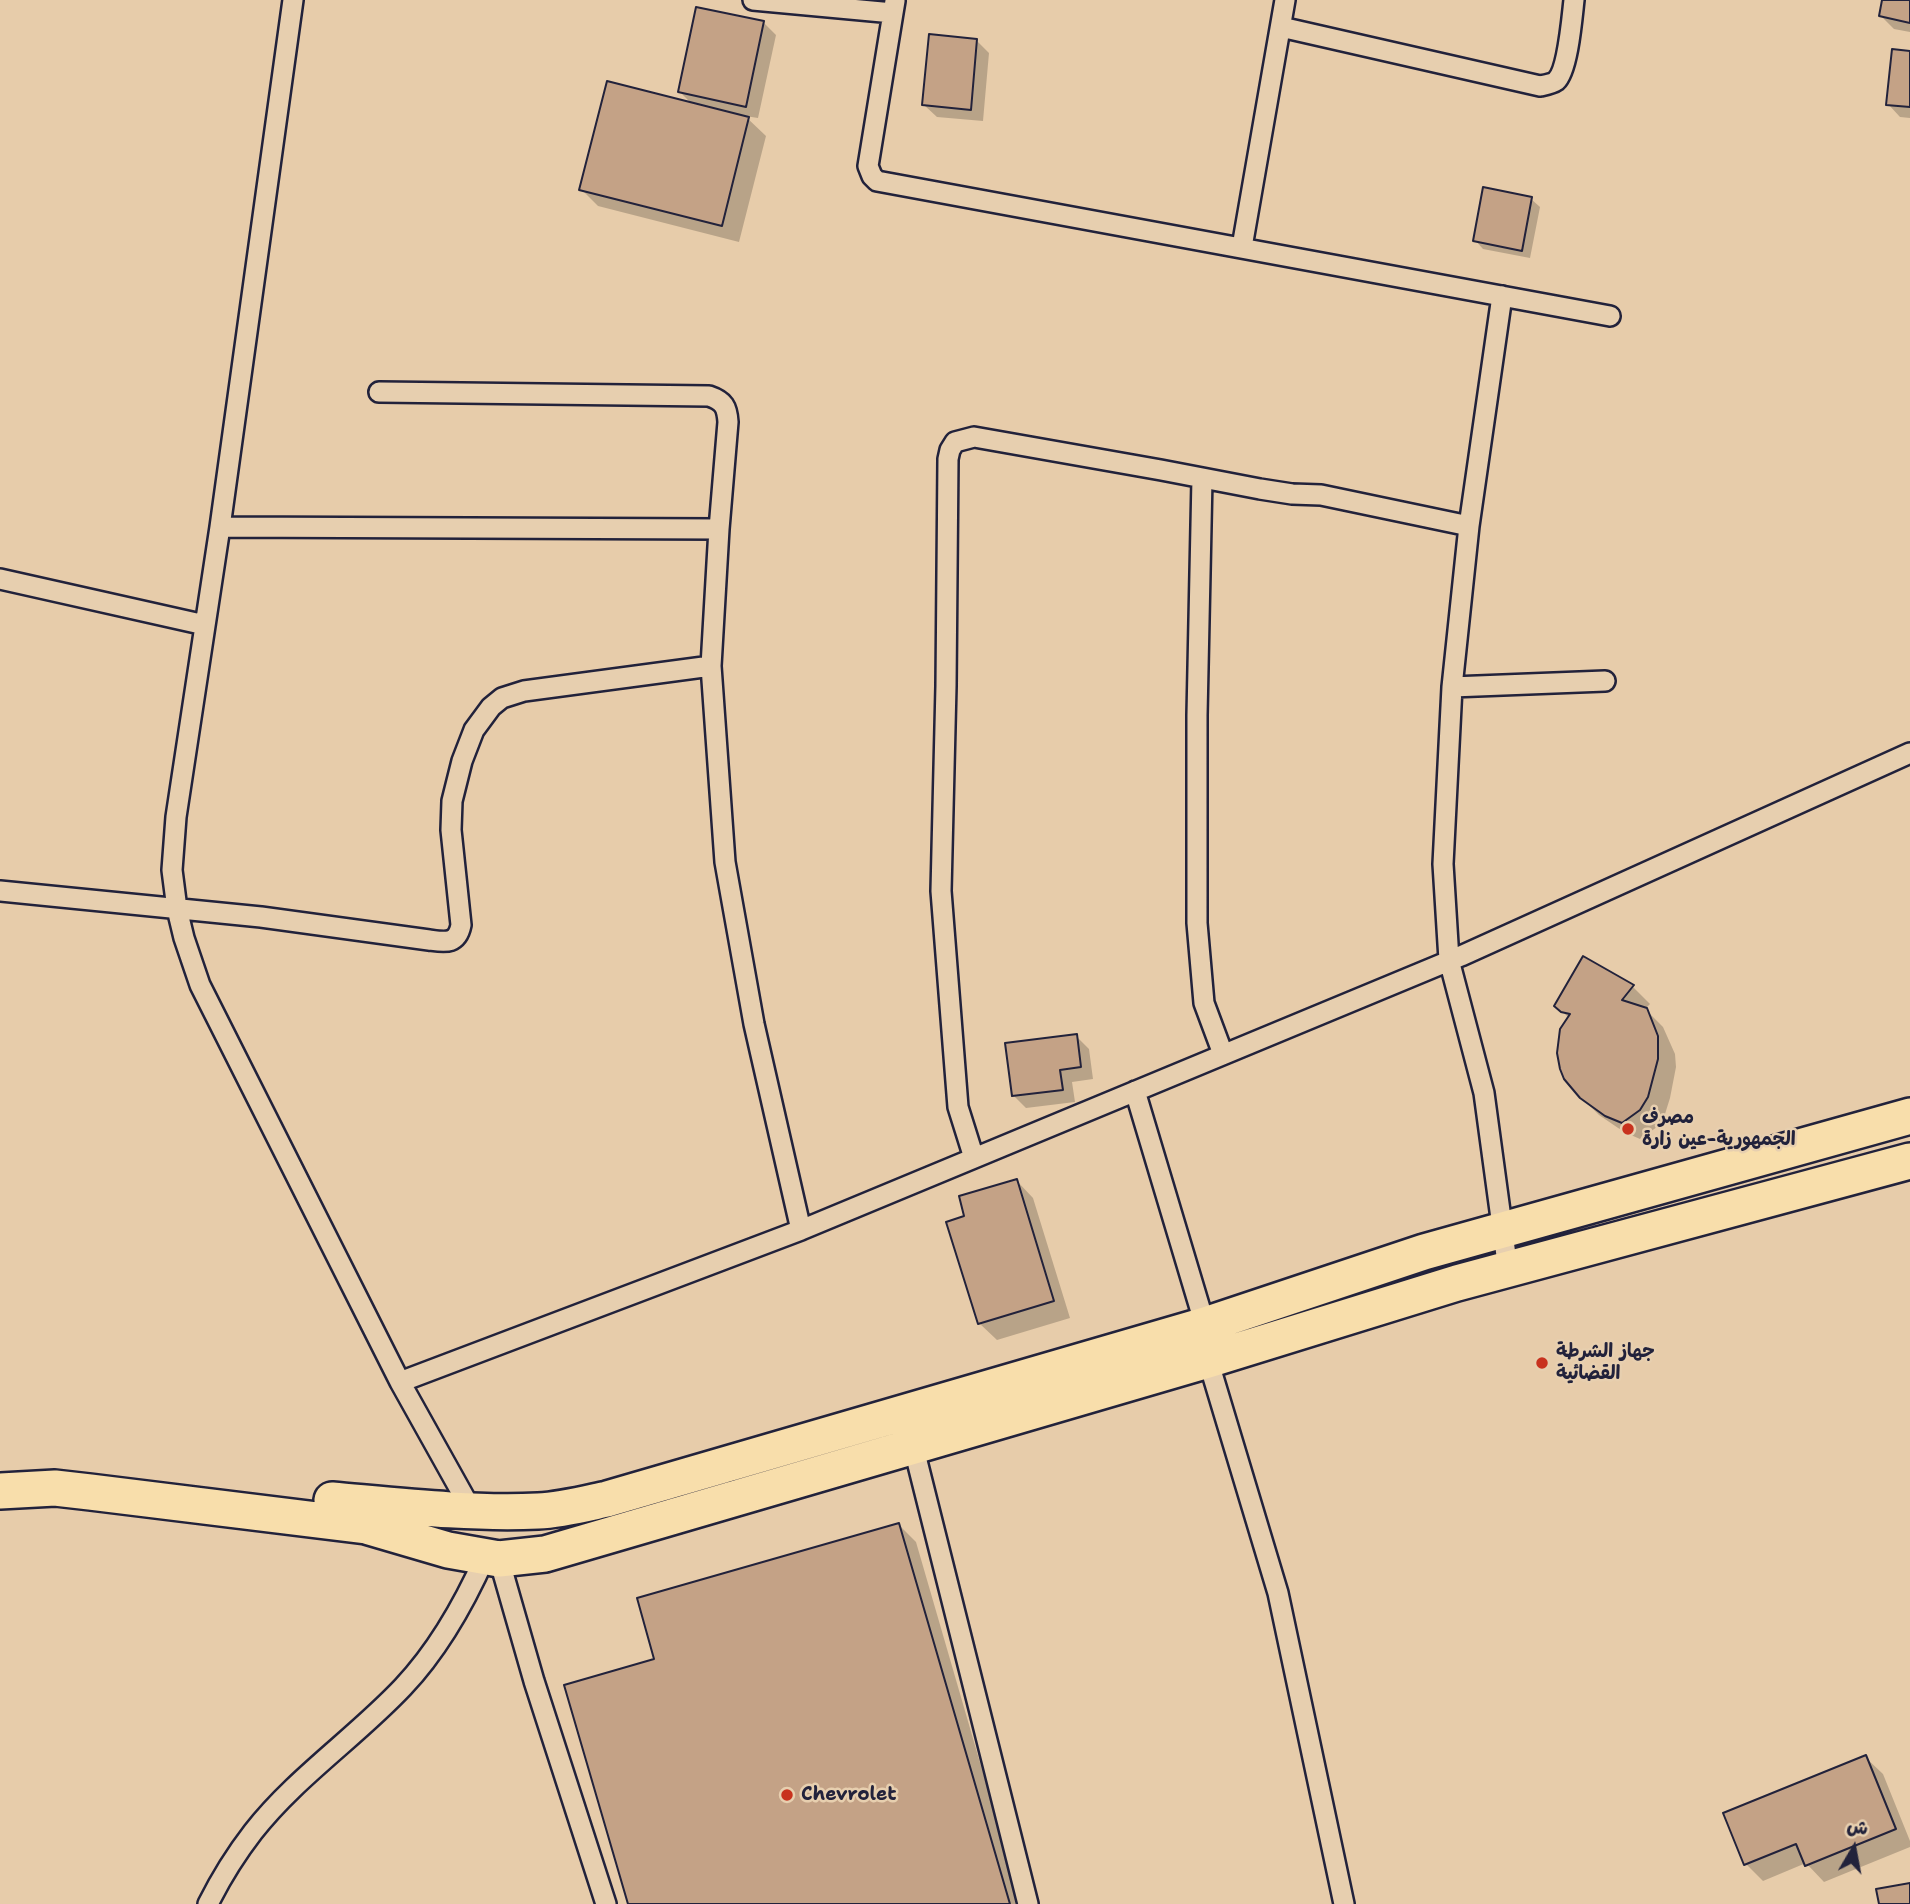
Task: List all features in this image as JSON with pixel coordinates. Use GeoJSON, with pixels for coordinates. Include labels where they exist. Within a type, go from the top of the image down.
{"type":"FeatureCollection","features":[{"type":"Feature","properties":{"kind":"highway"},"geometry":{"type":"LineString","coordinates":[[0,1472],[69,1468],[226,1488],[472,1511],[540,1511],[574,1507],[1205,1325],[1501,1229],[1910,1116]]}},
{"type":"Feature","properties":{"kind":"highway"},"geometry":{"type":"LineString","coordinates":[[0,1491],[55,1488],[366,1526],[448,1550],[492,1558],[545,1554],[1208,1360],[1457,1283],[1910,1161]]}},
{"type":"Feature","properties":{"kind":"street"},"geometry":{"type":"LineString","coordinates":[[293,0],[220,527],[176,817],[172,870],[184,938],[200,985],[400,1382],[472,1511]]}},
{"type":"Feature","properties":{"kind":"street"},"geometry":{"type":"LineString","coordinates":[[752,0],[894,6],[868,166],[877,181],[1610,316]]}},
{"type":"Feature","properties":{"kind":"street"},"geometry":{"type":"LineString","coordinates":[[1242,247],[1285,0]]}},
{"type":"Feature","properties":{"kind":"street"},"geometry":{"type":"LineString","coordinates":[[1281,27],[1540,86],[1558,80],[1564,65],[1574,0]]}},
{"type":"Feature","properties":{"kind":"street"},"geometry":{"type":"LineString","coordinates":[[1502,296],[1469,526],[1452,687],[1443,864],[1449,960],[1484,1094],[1508,1270]]}},
{"type":"Feature","properties":{"kind":"street"},"geometry":{"type":"LineString","coordinates":[[379,392],[709,396],[719,399],[727,410],[711,666],[725,862],[754,1024],[801,1230]]}},
{"type":"Feature","properties":{"kind":"street"},"geometry":{"type":"LineString","coordinates":[[974,1158],[958,1107],[941,891],[948,459],[956,442],[974,437],[1292,494],[1321,495],[1469,526]]}},
{"type":"Feature","properties":{"kind":"street"},"geometry":{"type":"LineString","coordinates":[[1202,478],[1197,716],[1197,923],[1204,1003],[1223,1054]]}},
{"type":"Feature","properties":{"kind":"street"},"geometry":{"type":"LineString","coordinates":[[220,527],[719,529]]}},
{"type":"Feature","properties":{"kind":"street"},"geometry":{"type":"LineString","coordinates":[[0,579],[205,625]]}},
{"type":"Feature","properties":{"kind":"street"},"geometry":{"type":"LineString","coordinates":[[0,891],[261,917],[445,942],[453,940],[459,934],[461,925],[451,830],[452,801],[462,761],[474,730],[491,707],[502,698],[524,691],[711,666]]}},
{"type":"Feature","properties":{"kind":"street"},"geometry":{"type":"LineString","coordinates":[[1452,687],[1605,681]]}},
{"type":"Feature","properties":{"kind":"street"},"geometry":{"type":"LineString","coordinates":[[400,1382],[801,1230],[1135,1091],[1449,960],[1910,753]]}},
{"type":"Feature","properties":{"kind":"street"},"geometry":{"type":"LineString","coordinates":[[1135,1091],[1205,1325]]}},
{"type":"Feature","properties":{"kind":"street"},"geometry":{"type":"LineString","coordinates":[[1208,1360],[1278,1593],[1344,1904]]}},
{"type":"Feature","properties":{"kind":"street"},"geometry":{"type":"LineString","coordinates":[[913,1445],[1028,1904]]}},
{"type":"Feature","properties":{"kind":"street"},"geometry":{"type":"LineString","coordinates":[[208,1904],[254,1830],[293,1790],[386,1705],[430,1655],[492,1558]]}},
{"type":"Feature","properties":{"kind":"street"},"geometry":{"type":"LineString","coordinates":[[492,1558],[606,1904]]}},
{"type":"Feature","properties":{"kind":"building"},"geometry":{"type":"Polygon","coordinates":[[[1882,0],[1910,0],[1910,23],[1879,16],[1882,0]]]}},
{"type":"Feature","properties":{"kind":"building"},"geometry":{"type":"Polygon","coordinates":[[[696,7],[764,21],[746,107],[678,92],[696,7]]]}},
{"type":"Feature","properties":{"kind":"building"},"geometry":{"type":"Polygon","coordinates":[[[929,34],[977,39],[971,110],[922,105],[929,34]]]}},
{"type":"Feature","properties":{"kind":"building"},"geometry":{"type":"Polygon","coordinates":[[[1892,49],[1910,51],[1910,107],[1886,105],[1892,49]]]}},
{"type":"Feature","properties":{"kind":"building"},"geometry":{"type":"Polygon","coordinates":[[[607,81],[749,117],[722,226],[579,190],[607,81]]]}},
{"type":"Feature","properties":{"kind":"building"},"geometry":{"type":"Polygon","coordinates":[[[1483,187],[1532,197],[1522,251],[1473,241],[1483,187]]]}},
{"type":"Feature","properties":{"kind":"building"},"geometry":{"type":"Polygon","coordinates":[[[1583,956],[1634,985],[1622,1000],[1647,1008],[1658,1036],[1658,1059],[1648,1097],[1640,1110],[1622,1123],[1605,1116],[1580,1098],[1564,1079],[1560,1069],[1557,1053],[1560,1029],[1570,1014],[1561,1012],[1554,1006],[1583,956]]]}},
{"type":"Feature","properties":{"kind":"building"},"geometry":{"type":"Polygon","coordinates":[[[1077,1034],[1081,1067],[1060,1070],[1063,1090],[1012,1096],[1005,1043],[1077,1034]]]}},
{"type":"Feature","properties":{"kind":"building"},"geometry":{"type":"Polygon","coordinates":[[[1017,1179],[1054,1301],[978,1324],[946,1222],[964,1216],[959,1196],[1017,1179]]]}},
{"type":"Feature","properties":{"kind":"building","name":"Chevrolet"},"geometry":{"type":"Polygon","coordinates":[[[899,1523],[1010,1904],[628,1904],[564,1685],[654,1659],[637,1598],[899,1523]]]}},
{"type":"Feature","properties":{"kind":"building"},"geometry":{"type":"Polygon","coordinates":[[[1866,1755],[1896,1829],[1805,1866],[1796,1844],[1744,1865],[1723,1813],[1866,1755]]]}},
{"type":"Feature","properties":{"kind":"building"},"geometry":{"type":"Polygon","coordinates":[[[1910,1883],[1910,1904],[1879,1904],[1876,1889],[1910,1883]]]}},
{"type":"Feature","properties":{"kind":"place","name":"مصرف الجمهورية-عين زارة"},"geometry":{"type":"Point","coordinates":[1628,1129]}},
{"type":"Feature","properties":{"kind":"place","name":"جهاز الشرطة القضائية"},"geometry":{"type":"Point","coordinates":[1542,1363]}},
{"type":"Feature","properties":{"kind":"place","name":"Chevrolet"},"geometry":{"type":"Point","coordinates":[787,1795]}}]}
